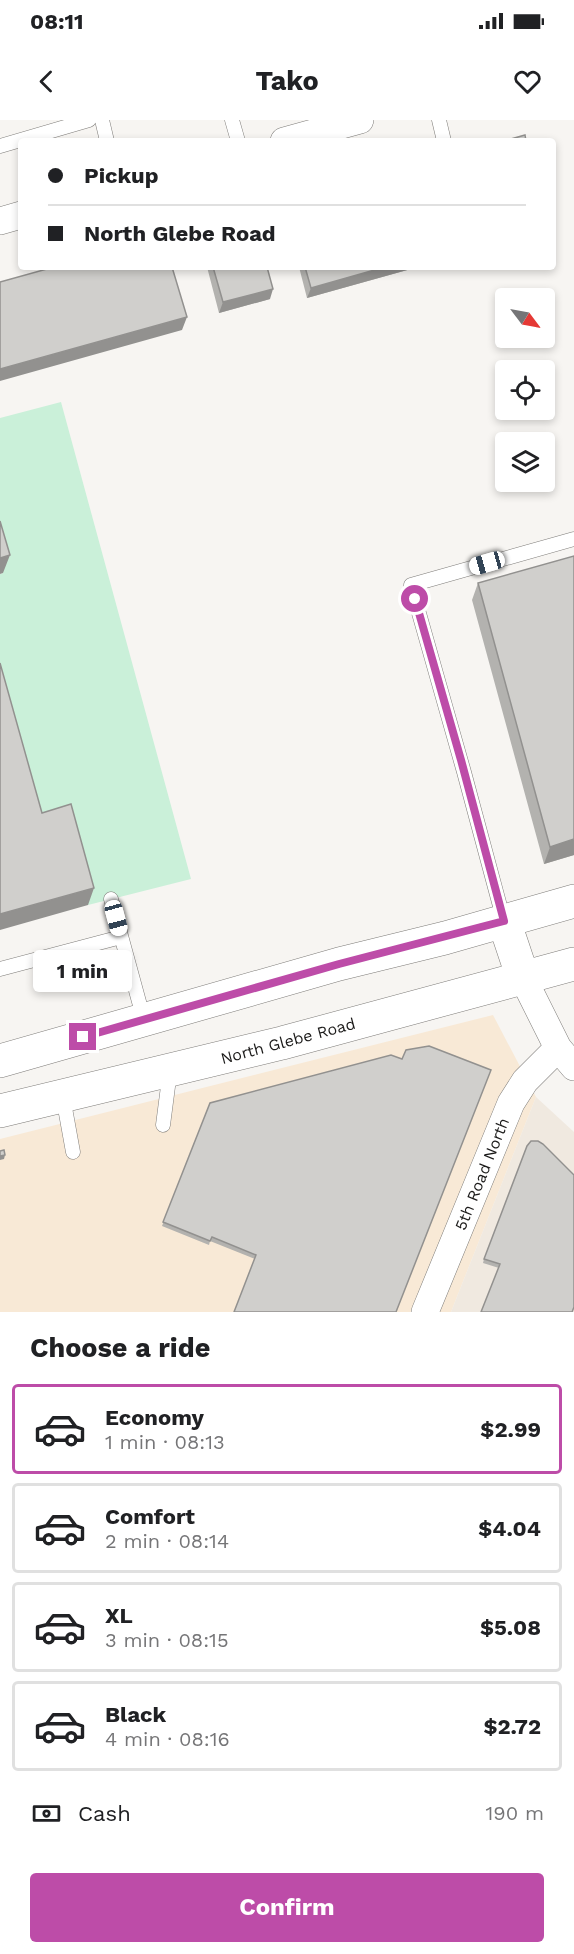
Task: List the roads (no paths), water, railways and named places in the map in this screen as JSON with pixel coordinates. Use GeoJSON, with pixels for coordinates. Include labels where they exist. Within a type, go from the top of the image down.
{"type":"FeatureCollection","features":[{"type":"Feature","properties":{"kind":"main road"},"geometry":{"type":"LineString","coordinates":[[0,1061],[339,964],[574,901]]}},
{"type":"Feature","properties":{"kind":"main road"},"geometry":{"type":"LineString","coordinates":[[504,921],[523,978]]}},
{"type":"Feature","properties":{"kind":"main road","name":"North Glebe Road"},"geometry":{"type":"LineString","coordinates":[[0,1112],[170,1071],[574,964]]}},
{"type":"Feature","properties":{"kind":"street"},"geometry":{"type":"LineString","coordinates":[[295,138],[360,120]]}},
{"type":"Feature","properties":{"kind":"street"},"geometry":{"type":"LineString","coordinates":[[0,221],[18,216]]}},
{"type":"Feature","properties":{"kind":"street"},"geometry":{"type":"LineString","coordinates":[[523,978],[566,1058]]}},
{"type":"Feature","properties":{"kind":"street","name":"5th Road North"},"geometry":{"type":"LineString","coordinates":[[425,1312],[511,1103],[525,1081],[566,1058]]}},
{"type":"Feature","properties":{"kind":"lane"},"geometry":{"type":"LineString","coordinates":[[27,138],[89,120]]}},
{"type":"Feature","properties":{"kind":"lane"},"geometry":{"type":"LineString","coordinates":[[102,120],[106,138]]}},
{"type":"Feature","properties":{"kind":"lane"},"geometry":{"type":"LineString","coordinates":[[232,120],[237,138]]}},
{"type":"Feature","properties":{"kind":"lane"},"geometry":{"type":"LineString","coordinates":[[439,120],[443,138]]}},
{"type":"Feature","properties":{"kind":"lane"},"geometry":{"type":"LineString","coordinates":[[0,146],[18,141]]}},
{"type":"Feature","properties":{"kind":"lane"},"geometry":{"type":"LineString","coordinates":[[504,921],[411,585],[574,539]]}},
{"type":"Feature","properties":{"kind":"lane"},"geometry":{"type":"LineString","coordinates":[[111,899],[144,1020]]}},
{"type":"Feature","properties":{"kind":"lane"},"geometry":{"type":"LineString","coordinates":[[0,969],[121,937]]}},
{"type":"Feature","properties":{"kind":"lane"},"geometry":{"type":"LineString","coordinates":[[163,1125],[170,1071]]}},
{"type":"Feature","properties":{"kind":"lane"},"geometry":{"type":"LineString","coordinates":[[63,1097],[73,1152]]}}]}
